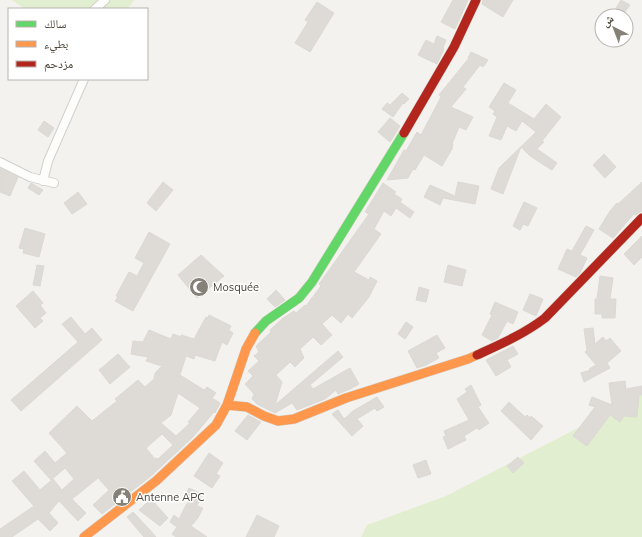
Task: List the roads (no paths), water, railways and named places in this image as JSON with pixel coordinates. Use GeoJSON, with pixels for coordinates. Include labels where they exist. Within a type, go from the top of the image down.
{"type":"FeatureCollection","features":[{"type":"Feature","properties":{"kind":"street"},"geometry":{"type":"LineString","coordinates":[[96,8],[105,0]]}},
{"type":"Feature","properties":{"kind":"street"},"geometry":{"type":"LineString","coordinates":[[84,537],[156,481],[216,425],[227,406],[246,349],[256,331],[299,298],[312,282],[420,107],[454,47],[476,0]]}},
{"type":"Feature","properties":{"kind":"street"},"geometry":{"type":"LineString","coordinates":[[43,180],[48,162],[84,80]]}},
{"type":"Feature","properties":{"kind":"street"},"geometry":{"type":"LineString","coordinates":[[0,162],[30,177],[54,184]]}},
{"type":"Feature","properties":{"kind":"street"},"geometry":{"type":"LineString","coordinates":[[227,406],[247,407],[264,416],[278,421],[294,419],[346,398],[468,359],[506,342],[530,329],[544,318],[642,218]]}},
{"type":"Feature","properties":{"kind":"place","name":"Mosquée"},"geometry":{"type":"Point","coordinates":[199,287]}},
{"type":"Feature","properties":{"kind":"place","name":"Antenne APC"},"geometry":{"type":"Point","coordinates":[122,497]}}]}
